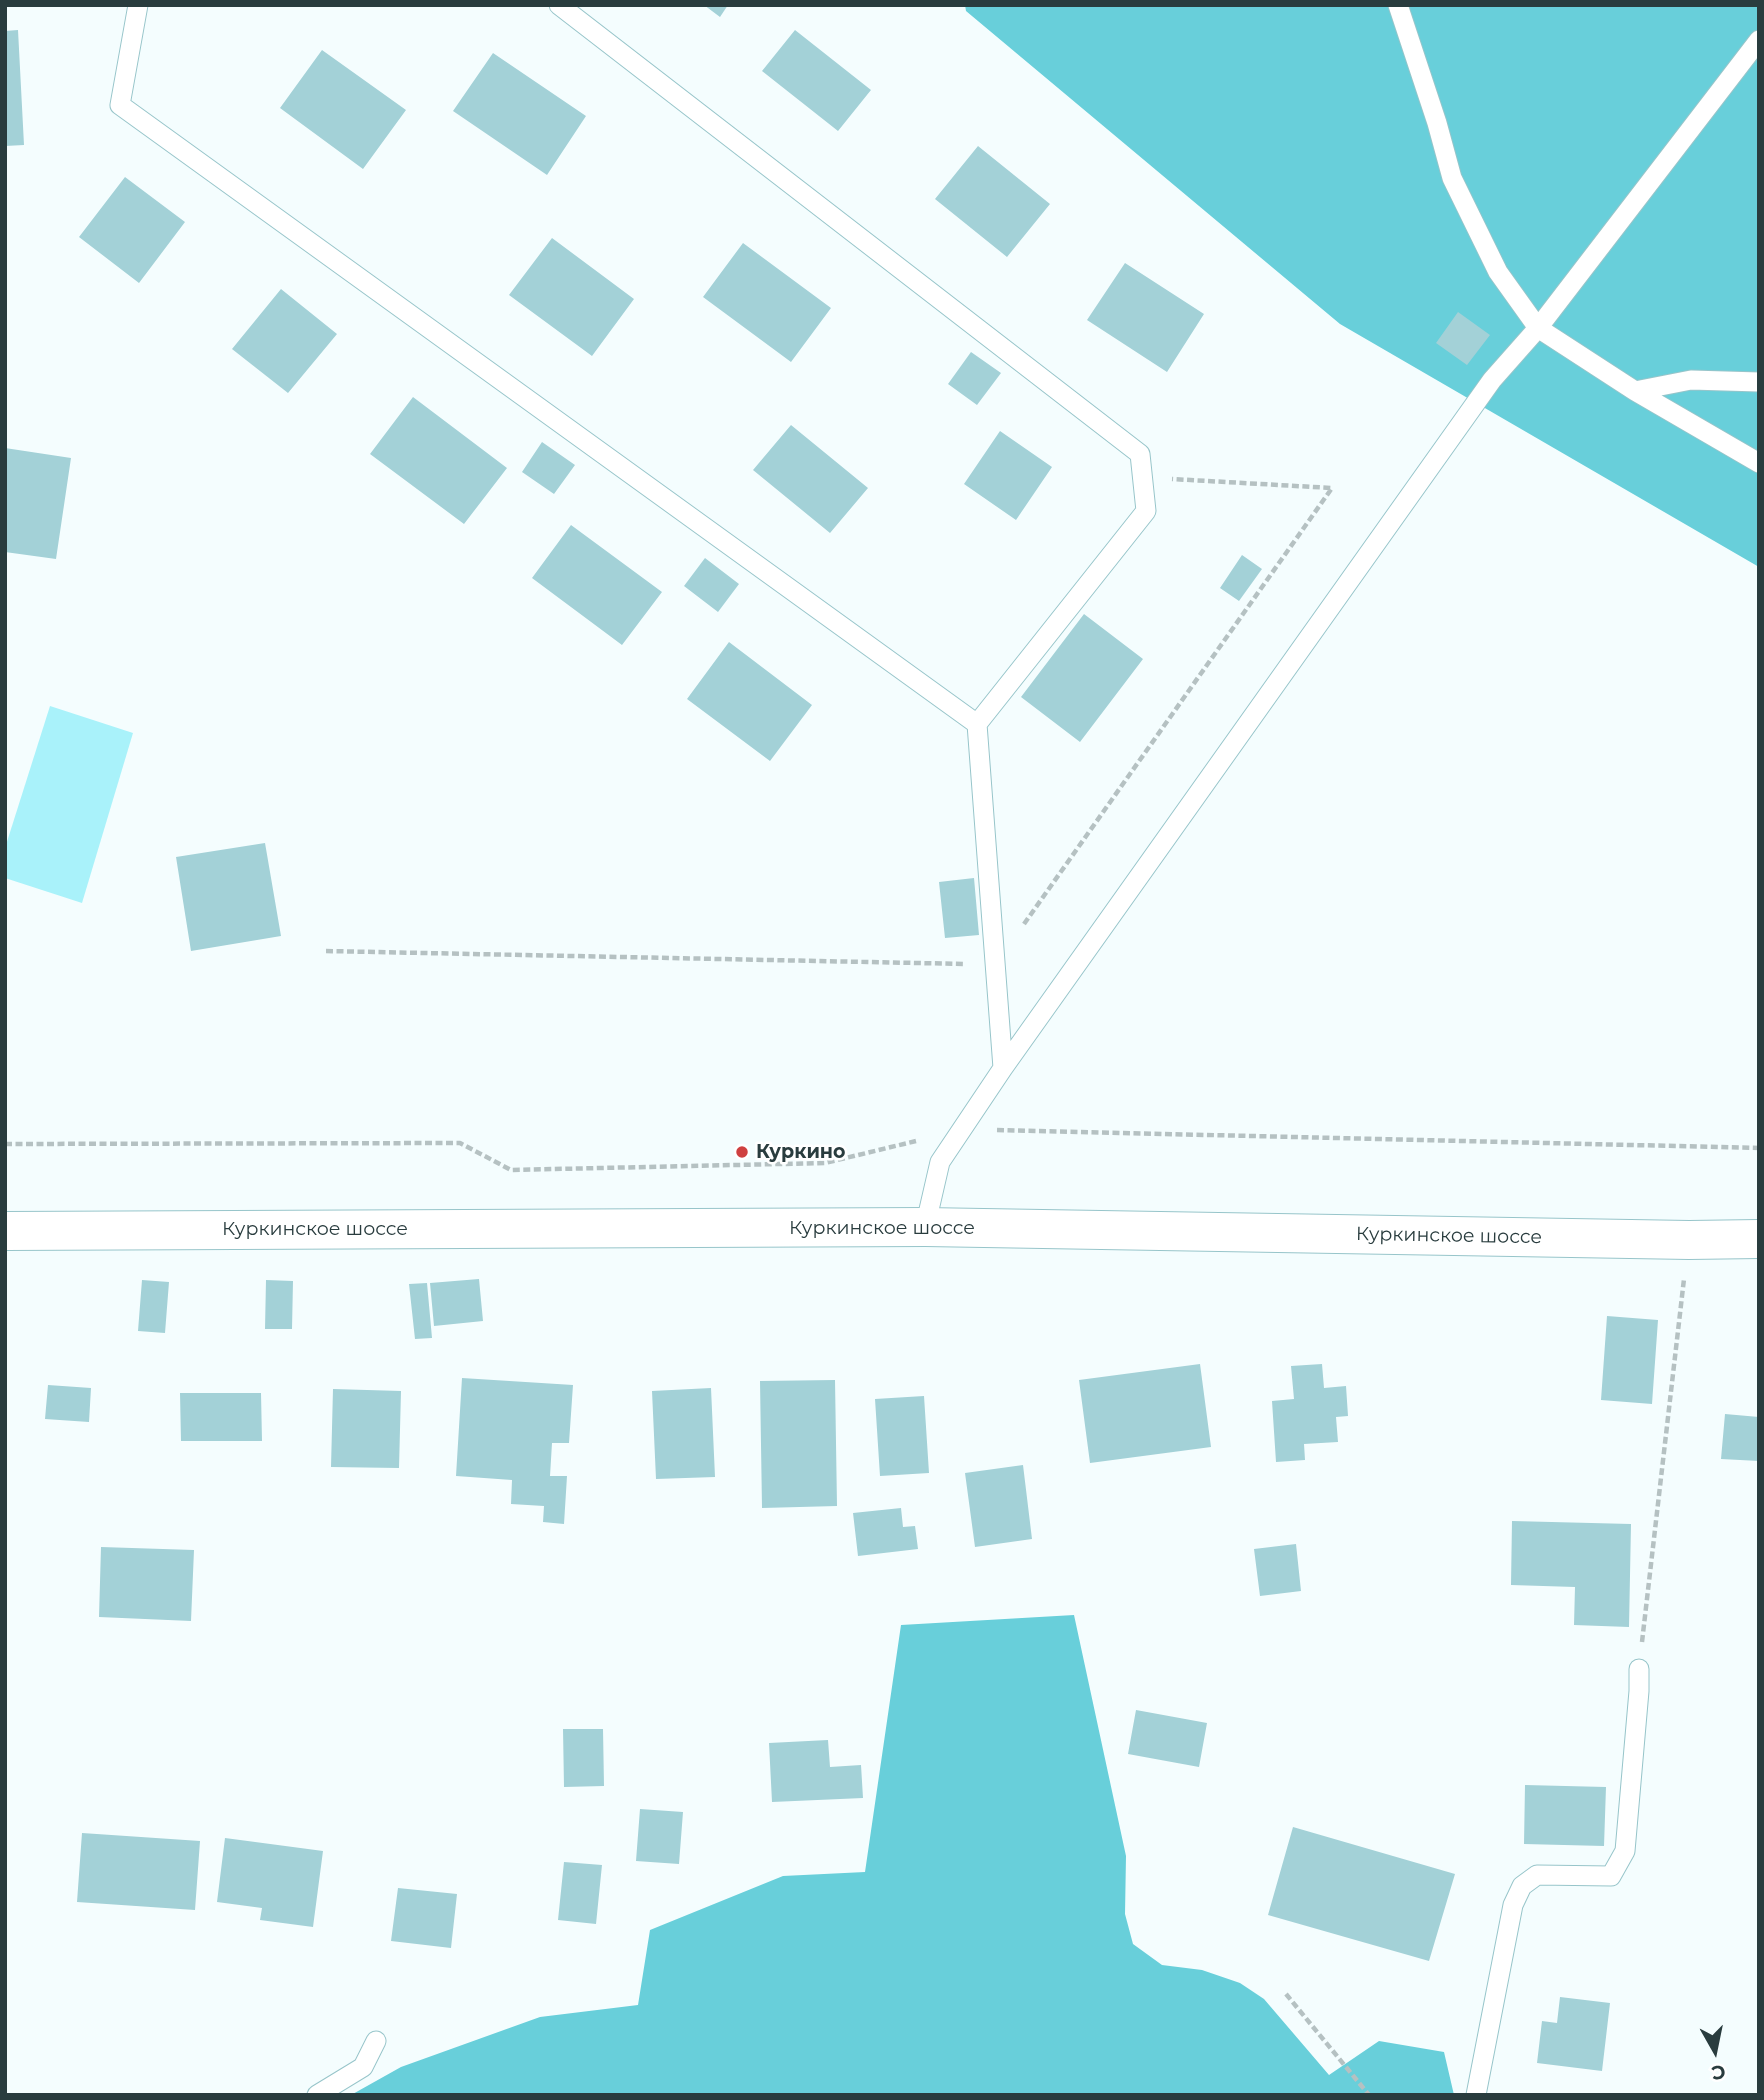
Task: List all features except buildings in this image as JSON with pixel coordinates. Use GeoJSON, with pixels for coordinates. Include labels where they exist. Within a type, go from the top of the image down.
{"type":"FeatureCollection","features":[{"type":"Feature","properties":{"kind":"main road","name":"Куркинское шоссе"},"geometry":{"type":"LineString","coordinates":[[5,1231],[925,1227],[1759,1239]]}},
{"type":"Feature","properties":{"kind":"lane"},"geometry":{"type":"LineString","coordinates":[[138,5],[120,105],[977,724]]}},
{"type":"Feature","properties":{"kind":"lane"},"geometry":{"type":"LineString","coordinates":[[559,5],[1140,454],[1146,511],[977,724],[1003,1068]]}},
{"type":"Feature","properties":{"kind":"lane"},"geometry":{"type":"LineString","coordinates":[[1398,5],[1452,178],[1498,272],[1538,328],[1635,391],[1759,463]]}},
{"type":"Feature","properties":{"kind":"lane"},"geometry":{"type":"LineString","coordinates":[[925,1227],[940,1162],[1003,1068],[1492,380],[1538,328],[1759,40]]}},
{"type":"Feature","properties":{"kind":"lane"},"geometry":{"type":"LineString","coordinates":[[1635,391],[1691,380],[1759,382]]}},
{"type":"Feature","properties":{"kind":"lane"},"geometry":{"type":"LineString","coordinates":[[1476,2095],[1513,1905],[1522,1886],[1537,1875],[1611,1877],[1625,1851],[1639,1669]]}},
{"type":"Feature","properties":{"kind":"lane"},"geometry":{"type":"LineString","coordinates":[[317,2095],[363,2067],[376,2041]]}},
{"type":"Feature","properties":{"kind":"path"},"geometry":{"type":"LineString","coordinates":[[326,951],[995,964],[1332,488],[1143,478]]}},
{"type":"Feature","properties":{"kind":"path"},"geometry":{"type":"LineString","coordinates":[[5,1144],[460,1143],[511,1170],[825,1163],[962,1130],[1759,1148]]}},
{"type":"Feature","properties":{"kind":"path"},"geometry":{"type":"LineString","coordinates":[[1639,1669],[1689,1240]]}},
{"type":"Feature","properties":{"kind":"path"},"geometry":{"type":"LineString","coordinates":[[1286,1994],[1369,2095]]}},
{"type":"Feature","properties":{"kind":"shaded area"},"geometry":{"type":"Polygon","coordinates":[[[965,5],[1759,5],[1759,567],[1340,324],[966,11],[965,5]]]}},
{"type":"Feature","properties":{"kind":"shaded area"},"geometry":{"type":"Polygon","coordinates":[[[50,706],[133,733],[82,903],[5,878],[5,848],[50,706]]]}},
{"type":"Feature","properties":{"kind":"shaded area"},"geometry":{"type":"Polygon","coordinates":[[[1074,1615],[1126,1856],[1125,1914],[1133,1944],[1162,1965],[1202,1970],[1240,1983],[1264,1999],[1329,2075],[1379,2041],[1444,2052],[1454,2095],[351,2095],[401,2067],[540,2017],[638,2005],[650,1930],[783,1876],[865,1872],[901,1625],[1074,1615]]]}},
{"type":"Feature","properties":{"kind":"place","name":"Куркино"},"geometry":{"type":"Point","coordinates":[742,1152]}}]}
